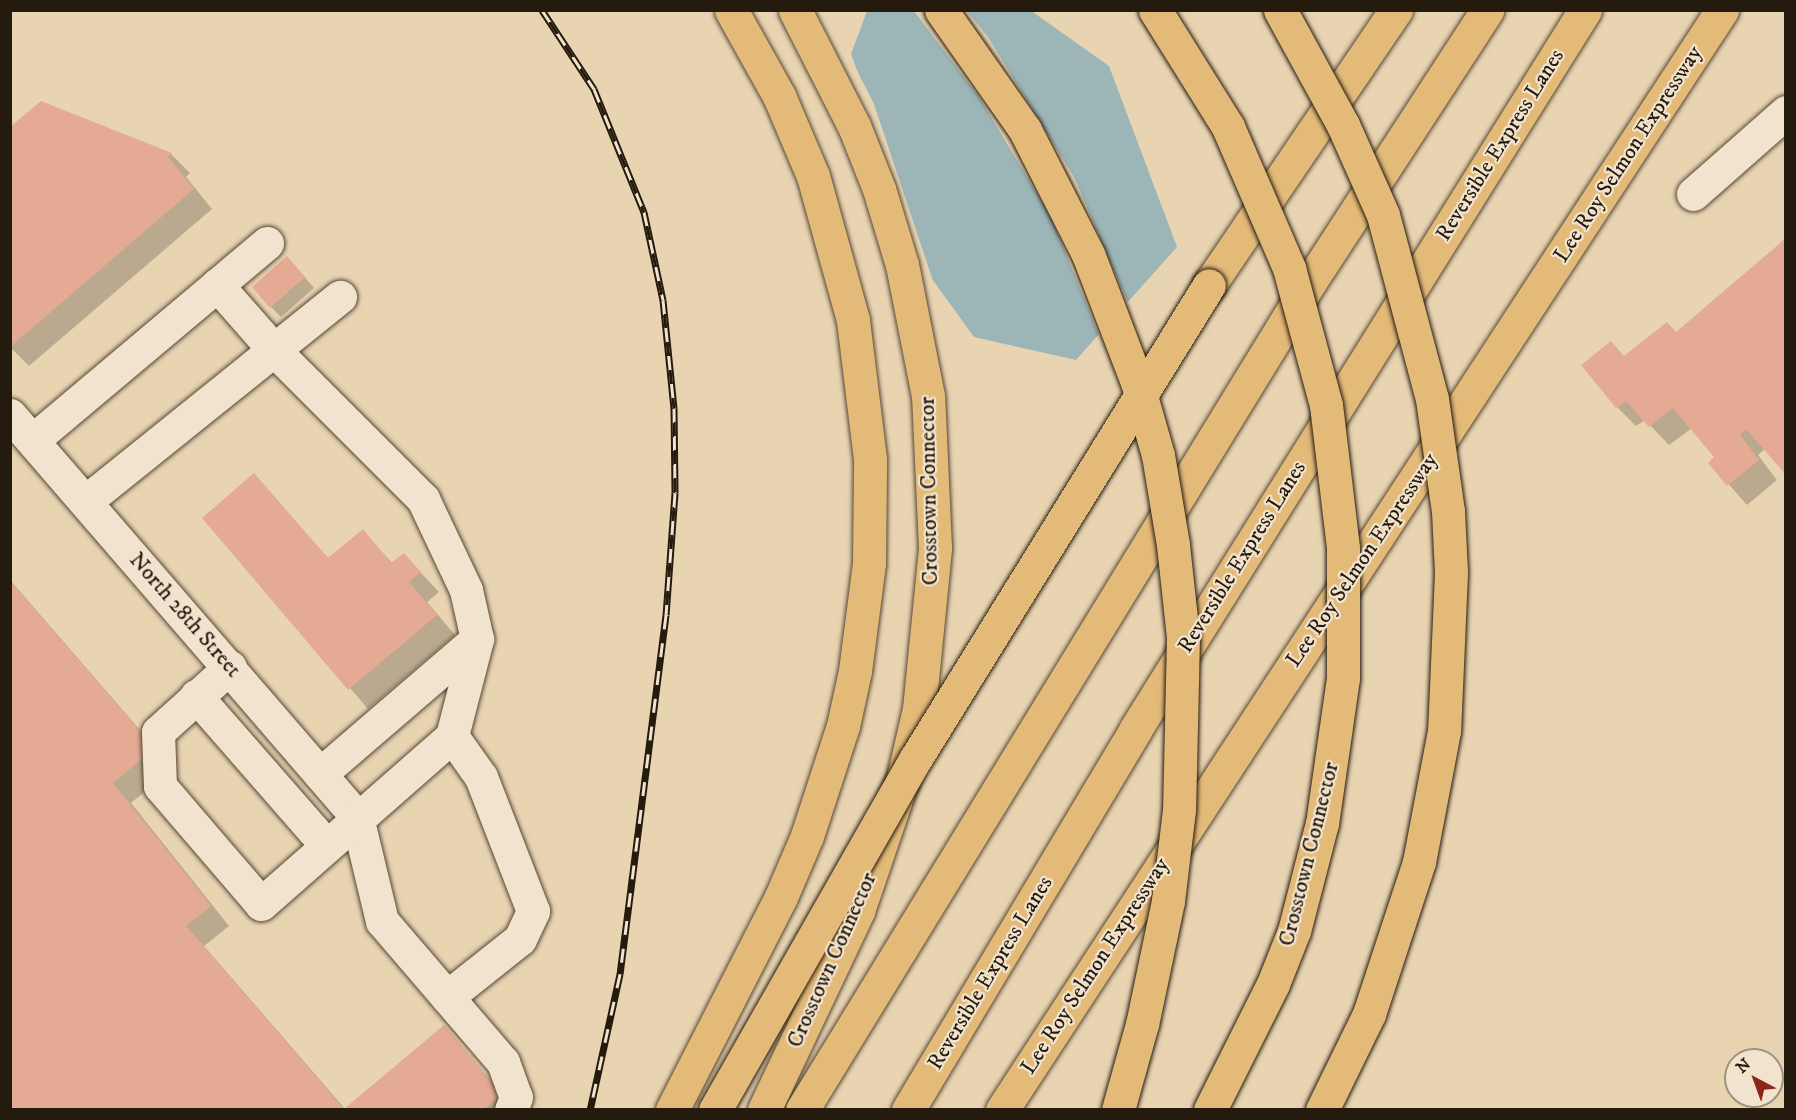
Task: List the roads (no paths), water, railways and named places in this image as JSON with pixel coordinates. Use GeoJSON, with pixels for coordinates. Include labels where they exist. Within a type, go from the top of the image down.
{"type":"FeatureCollection","features":[{"type":"Feature","properties":{"kind":"highway"},"geometry":{"type":"LineString","coordinates":[[672,1110],[781,897],[807,836],[843,726],[855,671],[869,562],[870,459],[853,320],[813,176],[779,96],[731,10]]}},
{"type":"Feature","properties":{"kind":"highway","name":"Crosstown Connector"},"geometry":{"type":"LineString","coordinates":[[764,1110],[858,911],[902,782],[919,709],[935,548],[928,396],[902,265],[879,189],[854,126],[795,10]]}},
{"type":"Feature","properties":{"kind":"highway"},"geometry":{"type":"LineString","coordinates":[[941,10],[1025,130],[1088,254],[1137,382],[1158,455],[1173,545],[1183,636],[1179,810],[1168,901],[1142,1024],[1118,1110]]}},
{"type":"Feature","properties":{"kind":"highway","name":"Crosstown Connector"},"geometry":{"type":"LineString","coordinates":[[1155,10],[1228,127],[1289,268],[1326,405],[1336,469],[1343,548],[1343,678],[1322,823],[1294,931],[1247,1041],[1210,1110]]}},
{"type":"Feature","properties":{"kind":"highway"},"geometry":{"type":"LineString","coordinates":[[1280,10],[1343,125],[1383,215],[1432,399],[1448,511],[1450,573],[1444,731],[1419,862],[1369,1014],[1322,1110]]}},
{"type":"Feature","properties":{"kind":"highway"},"geometry":{"type":"LineString","coordinates":[[715,1110],[916,758],[1209,285],[1396,10]]}},
{"type":"Feature","properties":{"kind":"highway"},"geometry":{"type":"LineString","coordinates":[[802,1110],[1072,674],[1310,282],[1487,10]]}},
{"type":"Feature","properties":{"kind":"highway","name":"Reversible Express Lanes"},"geometry":{"type":"LineString","coordinates":[[908,1110],[1135,730],[1585,10]]}},
{"type":"Feature","properties":{"kind":"highway"},"geometry":{"type":"LineString","coordinates":[[1632,147],[1698,10]]}},
{"type":"Feature","properties":{"kind":"highway","name":"Lee Roy Selmon Expressway"},"geometry":{"type":"LineString","coordinates":[[1002,1110],[1244,737],[1408,494],[1722,10]]}},
{"type":"Feature","properties":{"kind":"street"},"geometry":{"type":"LineString","coordinates":[[1693,194],[1785,112]]}},
{"type":"Feature","properties":{"kind":"street"},"geometry":{"type":"LineString","coordinates":[[33,440],[267,243]]}},
{"type":"Feature","properties":{"kind":"street"},"geometry":{"type":"LineString","coordinates":[[217,285],[274,350],[423,499],[466,590],[477,639],[452,736],[357,817],[261,904],[160,786],[158,732],[230,667]]}},
{"type":"Feature","properties":{"kind":"street"},"geometry":{"type":"LineString","coordinates":[[86,501],[340,297]]}},
{"type":"Feature","properties":{"kind":"street","name":"North 28th Street"},"geometry":{"type":"LineString","coordinates":[[10,416],[230,667],[357,817]]}},
{"type":"Feature","properties":{"kind":"street"},"geometry":{"type":"LineString","coordinates":[[320,774],[477,639]]}},
{"type":"Feature","properties":{"kind":"street"},"geometry":{"type":"LineString","coordinates":[[196,696],[326,845]]}},
{"type":"Feature","properties":{"kind":"street"},"geometry":{"type":"LineString","coordinates":[[447,997],[519,939],[533,911],[481,777],[452,736]]}},
{"type":"Feature","properties":{"kind":"street"},"geometry":{"type":"LineString","coordinates":[[357,817],[382,921],[503,1062],[516,1097],[511,1110]]}},
{"type":"Feature","properties":{"kind":"water"},"geometry":{"type":"Polygon","coordinates":[[[1030,10],[1109,66],[1177,247],[1076,360],[974,337],[932,279],[851,54],[867,11],[1030,10]]]}},
{"type":"Feature","properties":{"kind":"railway"},"geometry":{"type":"LineString","coordinates":[[542,10],[594,89],[644,212],[663,300],[674,408],[675,493],[666,615],[620,974],[590,1110]]}}]}
